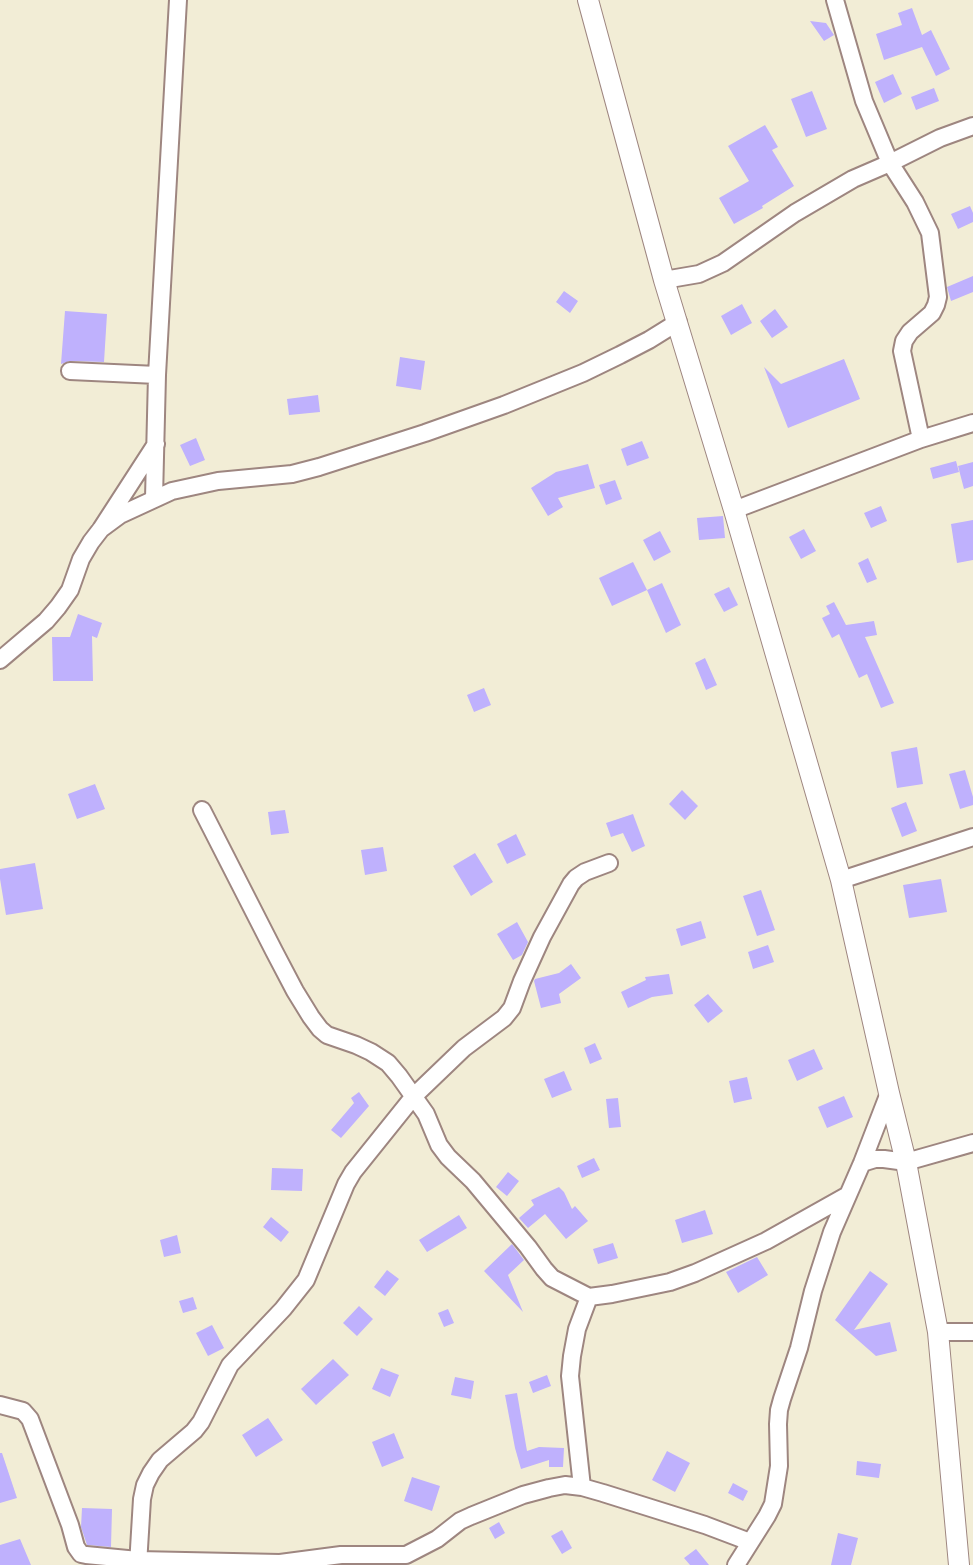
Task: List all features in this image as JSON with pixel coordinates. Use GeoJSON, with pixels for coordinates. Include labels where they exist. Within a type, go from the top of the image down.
{"type":"FeatureCollection","features":[{"type":"Feature","properties":{"kind":"street"},"geometry":{"type":"LineString","coordinates":[[154,498],[157,375],[178,0]]}},
{"type":"Feature","properties":{"kind":"street"},"geometry":{"type":"LineString","coordinates":[[588,0],[664,280],[734,510],[841,880],[906,1162],[938,1332],[959,1565]]}},
{"type":"Feature","properties":{"kind":"street"},"geometry":{"type":"LineString","coordinates":[[835,0],[864,101],[890,163],[915,202],[930,233],[938,297],[932,313],[904,340],[902,351],[921,439]]}},
{"type":"Feature","properties":{"kind":"street"},"geometry":{"type":"LineString","coordinates":[[664,280],[699,274],[723,263],[795,213],[854,179],[940,138],[973,126]]}},
{"type":"Feature","properties":{"kind":"street"},"geometry":{"type":"LineString","coordinates":[[101,529],[120,515],[172,491],[218,481],[292,474],[425,433],[504,405],[583,373],[649,340],[678,322]]}},
{"type":"Feature","properties":{"kind":"street"},"geometry":{"type":"LineString","coordinates":[[70,371],[157,375]]}},
{"type":"Feature","properties":{"kind":"street"},"geometry":{"type":"LineString","coordinates":[[734,510],[921,439],[973,423]]}},
{"type":"Feature","properties":{"kind":"street"},"geometry":{"type":"LineString","coordinates":[[0,660],[46,621],[58,607],[70,590],[81,559],[91,542],[156,443]]}},
{"type":"Feature","properties":{"kind":"street"},"geometry":{"type":"LineString","coordinates":[[202,810],[284,971],[311,1017],[327,1035],[357,1045],[388,1063],[426,1114],[439,1145],[448,1157],[514,1229],[552,1278],[589,1297],[670,1282],[695,1274],[766,1241],[848,1195]]}},
{"type":"Feature","properties":{"kind":"street"},"geometry":{"type":"LineString","coordinates":[[841,880],[973,837]]}},
{"type":"Feature","properties":{"kind":"street"},"geometry":{"type":"LineString","coordinates":[[138,1562],[142,1499],[151,1473],[160,1460],[194,1431],[201,1422],[230,1365],[283,1309],[306,1280],[353,1172],[414,1096],[464,1048],[504,1018],[512,1008],[542,937],[571,884],[585,872],[609,863]]}},
{"type":"Feature","properties":{"kind":"street"},"geometry":{"type":"LineString","coordinates":[[736,1565],[773,1504],[779,1466],[779,1410],[799,1348],[823,1257],[889,1093]]}},
{"type":"Feature","properties":{"kind":"street"},"geometry":{"type":"LineString","coordinates":[[862,1163],[875,1159],[906,1162],[973,1143]]}},
{"type":"Feature","properties":{"kind":"street"},"geometry":{"type":"LineString","coordinates":[[582,1487],[570,1376],[577,1329],[589,1297]]}},
{"type":"Feature","properties":{"kind":"street"},"geometry":{"type":"LineString","coordinates":[[938,1332],[973,1332]]}},
{"type":"Feature","properties":{"kind":"street"},"geometry":{"type":"LineString","coordinates":[[0,1406],[23,1411],[30,1419],[63,1505],[76,1547],[81,1554],[138,1562],[280,1563],[341,1554],[405,1560],[460,1521],[523,1495],[564,1485],[582,1487],[705,1525],[750,1542]]}},
{"type":"Feature","properties":{"kind":"building"},"geometry":{"type":"Polygon","coordinates":[[[912,8],[922,35],[931,30],[950,69],[936,76],[922,47],[884,60],[876,34],[902,25],[898,13],[912,8]]]}},
{"type":"Feature","properties":{"kind":"building"},"geometry":{"type":"Polygon","coordinates":[[[810,21],[826,23],[834,35],[824,41],[810,21]]]}},
{"type":"Feature","properties":{"kind":"building"},"geometry":{"type":"Polygon","coordinates":[[[893,74],[902,94],[884,103],[875,82],[893,74]]]}},
{"type":"Feature","properties":{"kind":"building"},"geometry":{"type":"Polygon","coordinates":[[[934,88],[939,101],[916,110],[911,97],[934,88]]]}},
{"type":"Feature","properties":{"kind":"building"},"geometry":{"type":"Polygon","coordinates":[[[812,91],[827,129],[806,137],[791,99],[812,91]]]}},
{"type":"Feature","properties":{"kind":"building"},"geometry":{"type":"Polygon","coordinates":[[[765,125],[778,147],[772,150],[794,186],[762,206],[763,208],[734,224],[719,198],[749,181],[728,146],[765,125]]]}},
{"type":"Feature","properties":{"kind":"building"},"geometry":{"type":"Polygon","coordinates":[[[970,206],[973,222],[958,229],[951,214],[970,206]]]}},
{"type":"Feature","properties":{"kind":"building"},"geometry":{"type":"Polygon","coordinates":[[[973,276],[973,292],[951,301],[947,287],[973,276]]]}},
{"type":"Feature","properties":{"kind":"building"},"geometry":{"type":"Polygon","coordinates":[[[564,291],[578,301],[570,313],[556,302],[564,291]]]}},
{"type":"Feature","properties":{"kind":"building"},"geometry":{"type":"Polygon","coordinates":[[[742,304],[752,323],[731,335],[721,316],[742,304]]]}},
{"type":"Feature","properties":{"kind":"building"},"geometry":{"type":"Polygon","coordinates":[[[775,309],[788,327],[772,338],[760,321],[775,309]]]}},
{"type":"Feature","properties":{"kind":"building"},"geometry":{"type":"Polygon","coordinates":[[[65,311],[107,314],[104,362],[70,361],[61,364],[65,311]]]}},
{"type":"Feature","properties":{"kind":"building"},"geometry":{"type":"Polygon","coordinates":[[[400,357],[425,361],[421,390],[396,386],[400,357]]]}},
{"type":"Feature","properties":{"kind":"building"},"geometry":{"type":"Polygon","coordinates":[[[844,359],[860,399],[788,428],[764,367],[781,384],[844,359]]]}},
{"type":"Feature","properties":{"kind":"building"},"geometry":{"type":"Polygon","coordinates":[[[318,395],[320,412],[289,415],[287,399],[318,395]]]}},
{"type":"Feature","properties":{"kind":"building"},"geometry":{"type":"Polygon","coordinates":[[[196,438],[205,460],[190,466],[180,445],[196,438]]]}},
{"type":"Feature","properties":{"kind":"building"},"geometry":{"type":"Polygon","coordinates":[[[642,441],[649,458],[627,466],[621,449],[642,441]]]}},
{"type":"Feature","properties":{"kind":"building"},"geometry":{"type":"Polygon","coordinates":[[[956,461],[959,472],[933,479],[930,468],[956,461]]]}},
{"type":"Feature","properties":{"kind":"building"},"geometry":{"type":"Polygon","coordinates":[[[973,462],[973,486],[964,489],[958,466],[973,462]]]}},
{"type":"Feature","properties":{"kind":"building"},"geometry":{"type":"Polygon","coordinates":[[[588,464],[595,488],[558,498],[563,507],[548,516],[531,488],[556,472],[588,464]]]}},
{"type":"Feature","properties":{"kind":"building"},"geometry":{"type":"Polygon","coordinates":[[[615,480],[622,499],[606,505],[599,485],[615,480]]]}},
{"type":"Feature","properties":{"kind":"building"},"geometry":{"type":"Polygon","coordinates":[[[881,506],[887,521],[871,528],[864,513],[881,506]]]}},
{"type":"Feature","properties":{"kind":"building"},"geometry":{"type":"Polygon","coordinates":[[[723,516],[725,538],[699,540],[697,518],[723,516]]]}},
{"type":"Feature","properties":{"kind":"building"},"geometry":{"type":"Polygon","coordinates":[[[973,520],[973,560],[957,563],[951,524],[973,520]]]}},
{"type":"Feature","properties":{"kind":"building"},"geometry":{"type":"Polygon","coordinates":[[[804,529],[816,551],[801,559],[789,537],[804,529]]]}},
{"type":"Feature","properties":{"kind":"building"},"geometry":{"type":"Polygon","coordinates":[[[660,531],[671,552],[654,561],[643,540],[660,531]]]}},
{"type":"Feature","properties":{"kind":"building"},"geometry":{"type":"Polygon","coordinates":[[[868,558],[877,579],[867,583],[858,563],[868,558]]]}},
{"type":"Feature","properties":{"kind":"building"},"geometry":{"type":"Polygon","coordinates":[[[633,562],[647,590],[612,606],[599,578],[633,562]]]}},
{"type":"Feature","properties":{"kind":"building"},"geometry":{"type":"Polygon","coordinates":[[[662,583],[681,625],[666,633],[647,590],[662,583]]]}},
{"type":"Feature","properties":{"kind":"building"},"geometry":{"type":"Polygon","coordinates":[[[729,587],[738,605],[724,612],[714,594],[729,587]]]}},
{"type":"Feature","properties":{"kind":"building"},"geometry":{"type":"Polygon","coordinates":[[[834,602],[846,625],[874,621],[877,635],[865,637],[894,703],[881,708],[867,674],[859,678],[839,634],[832,638],[822,618],[830,614],[826,606],[834,602]]]}},
{"type":"Feature","properties":{"kind":"building"},"geometry":{"type":"Polygon","coordinates":[[[78,614],[102,623],[97,638],[92,636],[93,681],[53,681],[52,637],[70,637],[78,614]]]}},
{"type":"Feature","properties":{"kind":"building"},"geometry":{"type":"Polygon","coordinates":[[[705,658],[717,685],[706,690],[695,663],[705,658]]]}},
{"type":"Feature","properties":{"kind":"building"},"geometry":{"type":"Polygon","coordinates":[[[484,688],[491,705],[474,712],[467,695],[484,688]]]}},
{"type":"Feature","properties":{"kind":"building"},"geometry":{"type":"Polygon","coordinates":[[[917,747],[923,784],[897,788],[891,752],[917,747]]]}},
{"type":"Feature","properties":{"kind":"building"},"geometry":{"type":"Polygon","coordinates":[[[965,770],[973,805],[960,809],[949,774],[965,770]]]}},
{"type":"Feature","properties":{"kind":"building"},"geometry":{"type":"Polygon","coordinates":[[[95,784],[105,809],[77,819],[68,794],[95,784]]]}},
{"type":"Feature","properties":{"kind":"building"},"geometry":{"type":"Polygon","coordinates":[[[682,790],[698,806],[685,820],[669,804],[682,790]]]}},
{"type":"Feature","properties":{"kind":"building"},"geometry":{"type":"Polygon","coordinates":[[[906,802],[917,831],[902,837],[891,808],[906,802]]]}},
{"type":"Feature","properties":{"kind":"building"},"geometry":{"type":"Polygon","coordinates":[[[285,810],[289,833],[271,835],[268,812],[285,810]]]}},
{"type":"Feature","properties":{"kind":"building"},"geometry":{"type":"Polygon","coordinates":[[[633,814],[645,846],[632,852],[623,833],[611,837],[606,823],[633,814]]]}},
{"type":"Feature","properties":{"kind":"building"},"geometry":{"type":"Polygon","coordinates":[[[516,834],[526,855],[507,864],[497,844],[516,834]]]}},
{"type":"Feature","properties":{"kind":"building"},"geometry":{"type":"Polygon","coordinates":[[[383,847],[387,871],[365,875],[361,850],[383,847]]]}},
{"type":"Feature","properties":{"kind":"building"},"geometry":{"type":"Polygon","coordinates":[[[475,853],[493,882],[471,896],[453,866],[475,853]]]}},
{"type":"Feature","properties":{"kind":"building"},"geometry":{"type":"Polygon","coordinates":[[[35,863],[43,909],[6,915],[0,869],[35,863]]]}},
{"type":"Feature","properties":{"kind":"building"},"geometry":{"type":"Polygon","coordinates":[[[941,879],[947,912],[909,918],[903,885],[941,879]]]}},
{"type":"Feature","properties":{"kind":"building"},"geometry":{"type":"Polygon","coordinates":[[[761,890],[775,930],[757,936],[743,896],[761,890]]]}},
{"type":"Feature","properties":{"kind":"building"},"geometry":{"type":"Polygon","coordinates":[[[701,921],[706,938],[681,946],[676,929],[701,921]]]}},
{"type":"Feature","properties":{"kind":"building"},"geometry":{"type":"Polygon","coordinates":[[[517,922],[528,942],[522,955],[513,960],[497,934],[517,922]]]}},
{"type":"Feature","properties":{"kind":"building"},"geometry":{"type":"Polygon","coordinates":[[[768,945],[774,962],[753,969],[748,952],[768,945]]]}},
{"type":"Feature","properties":{"kind":"building"},"geometry":{"type":"Polygon","coordinates":[[[571,964],[581,978],[559,994],[561,1003],[541,1008],[535,979],[559,973],[571,964]]]}},
{"type":"Feature","properties":{"kind":"building"},"geometry":{"type":"Polygon","coordinates":[[[669,974],[673,994],[652,997],[628,1008],[621,992],[646,980],[645,977],[669,974]]]}},
{"type":"Feature","properties":{"kind":"building"},"geometry":{"type":"Polygon","coordinates":[[[708,994],[723,1011],[708,1023],[694,1005],[708,994]]]}},
{"type":"Feature","properties":{"kind":"building"},"geometry":{"type":"Polygon","coordinates":[[[595,1043],[602,1059],[590,1064],[584,1048],[595,1043]]]}},
{"type":"Feature","properties":{"kind":"building"},"geometry":{"type":"Polygon","coordinates":[[[814,1049],[823,1069],[797,1081],[788,1060],[814,1049]]]}},
{"type":"Feature","properties":{"kind":"building"},"geometry":{"type":"Polygon","coordinates":[[[564,1071],[572,1090],[552,1098],[544,1079],[564,1071]]]}},
{"type":"Feature","properties":{"kind":"building"},"geometry":{"type":"Polygon","coordinates":[[[747,1077],[752,1099],[734,1103],[729,1081],[747,1077]]]}},
{"type":"Feature","properties":{"kind":"building"},"geometry":{"type":"Polygon","coordinates":[[[359,1092],[369,1106],[341,1138],[331,1130],[354,1103],[351,1098],[359,1092]]]}},
{"type":"Feature","properties":{"kind":"building"},"geometry":{"type":"Polygon","coordinates":[[[844,1096],[853,1117],[827,1128],[818,1107],[844,1096]]]}},
{"type":"Feature","properties":{"kind":"building"},"geometry":{"type":"Polygon","coordinates":[[[618,1098],[621,1127],[609,1128],[606,1099],[618,1098]]]}},
{"type":"Feature","properties":{"kind":"building"},"geometry":{"type":"Polygon","coordinates":[[[594,1158],[600,1170],[582,1178],[577,1166],[594,1158]]]}},
{"type":"Feature","properties":{"kind":"building"},"geometry":{"type":"Polygon","coordinates":[[[272,1168],[303,1169],[302,1191],[271,1190],[272,1168]]]}},
{"type":"Feature","properties":{"kind":"building"},"geometry":{"type":"Polygon","coordinates":[[[508,1172],[519,1181],[507,1196],[496,1187],[508,1172]]]}},
{"type":"Feature","properties":{"kind":"building"},"geometry":{"type":"Polygon","coordinates":[[[559,1187],[572,1209],[575,1206],[588,1221],[566,1239],[545,1214],[528,1228],[519,1218],[534,1205],[531,1200],[559,1187]]]}},
{"type":"Feature","properties":{"kind":"building"},"geometry":{"type":"Polygon","coordinates":[[[705,1210],[713,1234],[682,1243],[675,1220],[705,1210]]]}},
{"type":"Feature","properties":{"kind":"building"},"geometry":{"type":"Polygon","coordinates":[[[459,1215],[467,1228],[427,1252],[419,1240],[459,1215]]]}},
{"type":"Feature","properties":{"kind":"building"},"geometry":{"type":"Polygon","coordinates":[[[271,1217],[289,1232],[281,1242],[263,1227],[271,1217]]]}},
{"type":"Feature","properties":{"kind":"building"},"geometry":{"type":"Polygon","coordinates":[[[177,1235],[181,1253],[164,1257],[160,1240],[177,1235]]]}},
{"type":"Feature","properties":{"kind":"building"},"geometry":{"type":"Polygon","coordinates":[[[613,1243],[618,1258],[598,1264],[593,1249],[613,1243]]]}},
{"type":"Feature","properties":{"kind":"building"},"geometry":{"type":"Polygon","coordinates":[[[512,1244],[524,1260],[508,1275],[523,1312],[484,1271],[512,1244]]]}},
{"type":"Feature","properties":{"kind":"building"},"geometry":{"type":"Polygon","coordinates":[[[757,1257],[768,1275],[738,1293],[726,1272],[757,1257]]]}},
{"type":"Feature","properties":{"kind":"building"},"geometry":{"type":"Polygon","coordinates":[[[387,1270],[399,1279],[385,1296],[374,1287],[387,1270]]]}},
{"type":"Feature","properties":{"kind":"building"},"geometry":{"type":"Polygon","coordinates":[[[870,1271],[888,1284],[854,1330],[890,1322],[897,1351],[876,1356],[835,1320],[870,1271]]]}},
{"type":"Feature","properties":{"kind":"building"},"geometry":{"type":"Polygon","coordinates":[[[193,1297],[197,1309],[183,1313],[179,1301],[193,1297]]]}},
{"type":"Feature","properties":{"kind":"building"},"geometry":{"type":"Polygon","coordinates":[[[359,1306],[373,1319],[357,1336],[343,1323],[359,1306]]]}},
{"type":"Feature","properties":{"kind":"building"},"geometry":{"type":"Polygon","coordinates":[[[448,1309],[454,1323],[444,1327],[438,1313],[448,1309]]]}},
{"type":"Feature","properties":{"kind":"building"},"geometry":{"type":"Polygon","coordinates":[[[212,1325],[224,1348],[208,1356],[196,1333],[212,1325]]]}},
{"type":"Feature","properties":{"kind":"building"},"geometry":{"type":"Polygon","coordinates":[[[333,1359],[349,1375],[316,1405],[301,1389],[333,1359]]]}},
{"type":"Feature","properties":{"kind":"building"},"geometry":{"type":"Polygon","coordinates":[[[381,1368],[399,1375],[390,1397],[372,1389],[381,1368]]]}},
{"type":"Feature","properties":{"kind":"building"},"geometry":{"type":"Polygon","coordinates":[[[547,1375],[551,1386],[533,1393],[529,1382],[547,1375]]]}},
{"type":"Feature","properties":{"kind":"building"},"geometry":{"type":"Polygon","coordinates":[[[455,1377],[474,1381],[471,1399],[451,1395],[455,1377]]]}},
{"type":"Feature","properties":{"kind":"building"},"geometry":{"type":"Polygon","coordinates":[[[517,1393],[527,1451],[539,1447],[564,1448],[563,1467],[549,1467],[549,1460],[521,1469],[505,1395],[517,1393]]]}},
{"type":"Feature","properties":{"kind":"building"},"geometry":{"type":"Polygon","coordinates":[[[268,1418],[283,1440],[256,1457],[242,1435],[268,1418]]]}},
{"type":"Feature","properties":{"kind":"building"},"geometry":{"type":"Polygon","coordinates":[[[394,1433],[404,1458],[382,1467],[372,1442],[394,1433]]]}},
{"type":"Feature","properties":{"kind":"building"},"geometry":{"type":"Polygon","coordinates":[[[667,1451],[690,1463],[675,1492],[652,1480],[667,1451]]]}},
{"type":"Feature","properties":{"kind":"building"},"geometry":{"type":"Polygon","coordinates":[[[0,1453],[2,1453],[17,1498],[0,1503],[0,1453]]]}},
{"type":"Feature","properties":{"kind":"building"},"geometry":{"type":"Polygon","coordinates":[[[857,1461],[881,1464],[879,1478],[856,1475],[857,1461]]]}},
{"type":"Feature","properties":{"kind":"building"},"geometry":{"type":"Polygon","coordinates":[[[412,1477],[440,1486],[432,1511],[404,1501],[412,1477]]]}},
{"type":"Feature","properties":{"kind":"building"},"geometry":{"type":"Polygon","coordinates":[[[733,1483],[748,1491],[743,1501],[728,1493],[733,1483]]]}},
{"type":"Feature","properties":{"kind":"building"},"geometry":{"type":"Polygon","coordinates":[[[82,1508],[112,1509],[111,1547],[87,1545],[81,1527],[82,1508]]]}},
{"type":"Feature","properties":{"kind":"building"},"geometry":{"type":"Polygon","coordinates":[[[499,1522],[505,1533],[495,1539],[489,1528],[499,1522]]]}},
{"type":"Feature","properties":{"kind":"building"},"geometry":{"type":"Polygon","coordinates":[[[562,1530],[572,1548],[562,1554],[551,1536],[562,1530]]]}},
{"type":"Feature","properties":{"kind":"building"},"geometry":{"type":"Polygon","coordinates":[[[838,1533],[858,1538],[851,1565],[831,1565],[838,1533]]]}},
{"type":"Feature","properties":{"kind":"building"},"geometry":{"type":"Polygon","coordinates":[[[20,1539],[31,1565],[0,1565],[0,1545],[20,1539]]]}},
{"type":"Feature","properties":{"kind":"building"},"geometry":{"type":"Polygon","coordinates":[[[696,1549],[709,1565],[690,1565],[684,1558],[696,1549]]]}}]}
